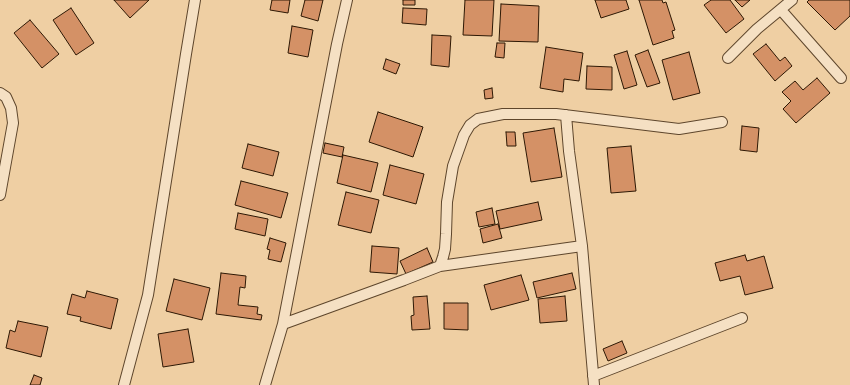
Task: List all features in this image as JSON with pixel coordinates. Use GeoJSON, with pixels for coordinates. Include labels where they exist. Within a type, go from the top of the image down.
{"type":"FeatureCollection","features":[{"type":"Feature","properties":{"kind":"street"},"geometry":{"type":"LineString","coordinates":[[124,385],[148,295],[195,0]]}},
{"type":"Feature","properties":{"kind":"street"},"geometry":{"type":"LineString","coordinates":[[265,385],[283,324],[337,44],[347,0]]}},
{"type":"Feature","properties":{"kind":"street"},"geometry":{"type":"LineString","coordinates":[[728,58],[757,29],[792,0]]}},
{"type":"Feature","properties":{"kind":"street"},"geometry":{"type":"LineString","coordinates":[[781,10],[841,78]]}},
{"type":"Feature","properties":{"kind":"street"},"geometry":{"type":"LineString","coordinates":[[0,93],[6,97],[11,108],[13,123],[0,195]]}},
{"type":"Feature","properties":{"kind":"street"},"geometry":{"type":"LineString","coordinates":[[440,266],[445,249],[447,202],[453,166],[464,135],[470,125],[478,119],[503,114],[556,114],[679,129],[722,122]]}},
{"type":"Feature","properties":{"kind":"street"},"geometry":{"type":"LineString","coordinates":[[566,115],[582,246],[594,381],[742,318]]}},
{"type":"Feature","properties":{"kind":"street"},"geometry":{"type":"LineString","coordinates":[[283,324],[440,266],[582,246]]}},
{"type":"Feature","properties":{"kind":"building"},"geometry":{"type":"Polygon","coordinates":[[[114,0],[149,0],[130,18],[114,0]]]}},
{"type":"Feature","properties":{"kind":"building"},"geometry":{"type":"Polygon","coordinates":[[[272,0],[290,0],[288,13],[270,10],[272,0]]]}},
{"type":"Feature","properties":{"kind":"building"},"geometry":{"type":"Polygon","coordinates":[[[305,0],[323,0],[318,21],[301,16],[305,0]]]}},
{"type":"Feature","properties":{"kind":"building"},"geometry":{"type":"Polygon","coordinates":[[[403,0],[415,0],[415,5],[403,5],[403,0]]]}},
{"type":"Feature","properties":{"kind":"building"},"geometry":{"type":"Polygon","coordinates":[[[465,0],[494,0],[492,36],[463,35],[465,0]]]}},
{"type":"Feature","properties":{"kind":"building"},"geometry":{"type":"Polygon","coordinates":[[[595,0],[626,0],[629,9],[601,18],[595,0]]]}},
{"type":"Feature","properties":{"kind":"building"},"geometry":{"type":"Polygon","coordinates":[[[639,0],[662,0],[663,3],[666,2],[675,30],[672,31],[674,38],[653,45],[639,0]]]}},
{"type":"Feature","properties":{"kind":"building"},"geometry":{"type":"Polygon","coordinates":[[[711,0],[730,0],[744,19],[726,33],[704,5],[711,0]]]}},
{"type":"Feature","properties":{"kind":"building"},"geometry":{"type":"Polygon","coordinates":[[[735,0],[750,0],[742,7],[735,0]]]}},
{"type":"Feature","properties":{"kind":"building"},"geometry":{"type":"Polygon","coordinates":[[[809,0],[850,0],[850,16],[835,30],[807,2],[809,0]]]}},
{"type":"Feature","properties":{"kind":"building"},"geometry":{"type":"Polygon","coordinates":[[[501,4],[539,6],[538,42],[499,41],[501,4]]]}},
{"type":"Feature","properties":{"kind":"building"},"geometry":{"type":"Polygon","coordinates":[[[71,8],[94,43],[76,55],[53,20],[71,8]]]}},
{"type":"Feature","properties":{"kind":"building"},"geometry":{"type":"Polygon","coordinates":[[[403,8],[427,9],[426,25],[402,23],[403,8]]]}},
{"type":"Feature","properties":{"kind":"building"},"geometry":{"type":"Polygon","coordinates":[[[30,20],[59,54],[42,68],[14,33],[30,20]]]}},
{"type":"Feature","properties":{"kind":"building"},"geometry":{"type":"Polygon","coordinates":[[[292,26],[313,30],[308,57],[288,53],[292,26]]]}},
{"type":"Feature","properties":{"kind":"building"},"geometry":{"type":"Polygon","coordinates":[[[432,35],[451,36],[449,67],[431,65],[432,35]]]}},
{"type":"Feature","properties":{"kind":"building"},"geometry":{"type":"Polygon","coordinates":[[[497,43],[505,43],[504,58],[495,57],[497,43]]]}},
{"type":"Feature","properties":{"kind":"building"},"geometry":{"type":"Polygon","coordinates":[[[766,44],[780,61],[785,57],[792,66],[775,81],[753,54],[766,44]]]}},
{"type":"Feature","properties":{"kind":"building"},"geometry":{"type":"Polygon","coordinates":[[[546,47],[583,53],[579,81],[564,79],[563,92],[540,88],[546,47]]]}},
{"type":"Feature","properties":{"kind":"building"},"geometry":{"type":"Polygon","coordinates":[[[648,50],[660,83],[647,87],[635,55],[648,50]]]}},
{"type":"Feature","properties":{"kind":"building"},"geometry":{"type":"Polygon","coordinates":[[[627,51],[637,85],[624,89],[614,55],[627,51]]]}},
{"type":"Feature","properties":{"kind":"building"},"geometry":{"type":"Polygon","coordinates":[[[689,52],[700,93],[673,100],[662,60],[689,52]]]}},
{"type":"Feature","properties":{"kind":"building"},"geometry":{"type":"Polygon","coordinates":[[[386,59],[400,64],[396,74],[383,69],[386,59]]]}},
{"type":"Feature","properties":{"kind":"building"},"geometry":{"type":"Polygon","coordinates":[[[587,66],[612,67],[612,90],[586,89],[587,66]]]}},
{"type":"Feature","properties":{"kind":"building"},"geometry":{"type":"Polygon","coordinates":[[[817,78],[830,93],[796,123],[783,109],[791,101],[782,92],[795,81],[803,90],[817,78]]]}},
{"type":"Feature","properties":{"kind":"building"},"geometry":{"type":"Polygon","coordinates":[[[492,88],[493,98],[485,99],[484,90],[492,88]]]}},
{"type":"Feature","properties":{"kind":"building"},"geometry":{"type":"Polygon","coordinates":[[[378,112],[423,127],[413,157],[369,142],[378,112]]]}},
{"type":"Feature","properties":{"kind":"building"},"geometry":{"type":"Polygon","coordinates":[[[742,126],[759,128],[757,152],[740,150],[742,126]]]}},
{"type":"Feature","properties":{"kind":"building"},"geometry":{"type":"Polygon","coordinates":[[[554,128],[562,177],[531,182],[523,133],[554,128]]]}},
{"type":"Feature","properties":{"kind":"building"},"geometry":{"type":"Polygon","coordinates":[[[506,132],[515,132],[516,146],[507,146],[506,132]]]}},
{"type":"Feature","properties":{"kind":"building"},"geometry":{"type":"Polygon","coordinates":[[[325,143],[344,147],[342,157],[323,153],[325,143]]]}},
{"type":"Feature","properties":{"kind":"building"},"geometry":{"type":"Polygon","coordinates":[[[248,144],[279,152],[273,176],[242,168],[248,144]]]}},
{"type":"Feature","properties":{"kind":"building"},"geometry":{"type":"Polygon","coordinates":[[[631,146],[636,191],[611,193],[607,148],[631,146]]]}},
{"type":"Feature","properties":{"kind":"building"},"geometry":{"type":"Polygon","coordinates":[[[343,155],[378,163],[371,192],[337,183],[343,155]]]}},
{"type":"Feature","properties":{"kind":"building"},"geometry":{"type":"Polygon","coordinates":[[[390,165],[424,174],[416,204],[383,195],[390,165]]]}},
{"type":"Feature","properties":{"kind":"building"},"geometry":{"type":"Polygon","coordinates":[[[241,181],[288,193],[281,218],[235,205],[241,181]]]}},
{"type":"Feature","properties":{"kind":"building"},"geometry":{"type":"Polygon","coordinates":[[[346,192],[379,200],[371,233],[338,225],[346,192]]]}},
{"type":"Feature","properties":{"kind":"building"},"geometry":{"type":"Polygon","coordinates":[[[538,202],[542,220],[500,229],[496,211],[538,202]]]}},
{"type":"Feature","properties":{"kind":"building"},"geometry":{"type":"Polygon","coordinates":[[[492,208],[495,224],[479,227],[476,212],[492,208]]]}},
{"type":"Feature","properties":{"kind":"building"},"geometry":{"type":"Polygon","coordinates":[[[238,213],[268,219],[265,236],[235,229],[238,213]]]}},
{"type":"Feature","properties":{"kind":"building"},"geometry":{"type":"Polygon","coordinates":[[[498,224],[502,238],[483,243],[480,229],[498,224]]]}},
{"type":"Feature","properties":{"kind":"building"},"geometry":{"type":"Polygon","coordinates":[[[270,238],[286,243],[281,262],[268,259],[270,250],[267,249],[270,238]]]}},
{"type":"Feature","properties":{"kind":"building"},"geometry":{"type":"Polygon","coordinates":[[[372,246],[399,248],[397,274],[370,272],[372,246]]]}},
{"type":"Feature","properties":{"kind":"building"},"geometry":{"type":"Polygon","coordinates":[[[427,248],[433,262],[406,274],[400,261],[427,248]]]}},
{"type":"Feature","properties":{"kind":"building"},"geometry":{"type":"Polygon","coordinates":[[[745,255],[747,261],[764,256],[773,288],[745,295],[740,276],[720,281],[715,263],[745,255]]]}},
{"type":"Feature","properties":{"kind":"building"},"geometry":{"type":"Polygon","coordinates":[[[221,273],[246,276],[245,288],[240,287],[238,305],[258,307],[257,314],[262,315],[261,320],[216,314],[221,273]]]}},
{"type":"Feature","properties":{"kind":"building"},"geometry":{"type":"Polygon","coordinates":[[[572,273],[576,289],[537,298],[533,282],[572,273]]]}},
{"type":"Feature","properties":{"kind":"building"},"geometry":{"type":"Polygon","coordinates":[[[521,275],[529,300],[491,310],[484,285],[521,275]]]}},
{"type":"Feature","properties":{"kind":"building"},"geometry":{"type":"Polygon","coordinates":[[[174,279],[210,288],[202,320],[166,311],[174,279]]]}},
{"type":"Feature","properties":{"kind":"building"},"geometry":{"type":"Polygon","coordinates":[[[87,291],[118,299],[111,329],[80,321],[81,317],[67,314],[72,294],[85,298],[87,291]]]}},
{"type":"Feature","properties":{"kind":"building"},"geometry":{"type":"Polygon","coordinates":[[[427,296],[430,329],[412,330],[411,316],[414,315],[413,297],[427,296]]]}},
{"type":"Feature","properties":{"kind":"building"},"geometry":{"type":"Polygon","coordinates":[[[565,296],[567,321],[540,323],[538,299],[565,296]]]}},
{"type":"Feature","properties":{"kind":"building"},"geometry":{"type":"Polygon","coordinates":[[[444,303],[468,303],[468,330],[444,329],[444,303]]]}},
{"type":"Feature","properties":{"kind":"building"},"geometry":{"type":"Polygon","coordinates":[[[18,321],[48,327],[41,357],[6,348],[10,330],[15,332],[18,321]]]}},
{"type":"Feature","properties":{"kind":"building"},"geometry":{"type":"Polygon","coordinates":[[[188,329],[194,362],[163,367],[158,334],[188,329]]]}},
{"type":"Feature","properties":{"kind":"building"},"geometry":{"type":"Polygon","coordinates":[[[622,341],[627,353],[608,361],[603,349],[622,341]]]}},
{"type":"Feature","properties":{"kind":"building"},"geometry":{"type":"Polygon","coordinates":[[[34,375],[42,378],[40,385],[30,385],[34,375]]]}}]}
